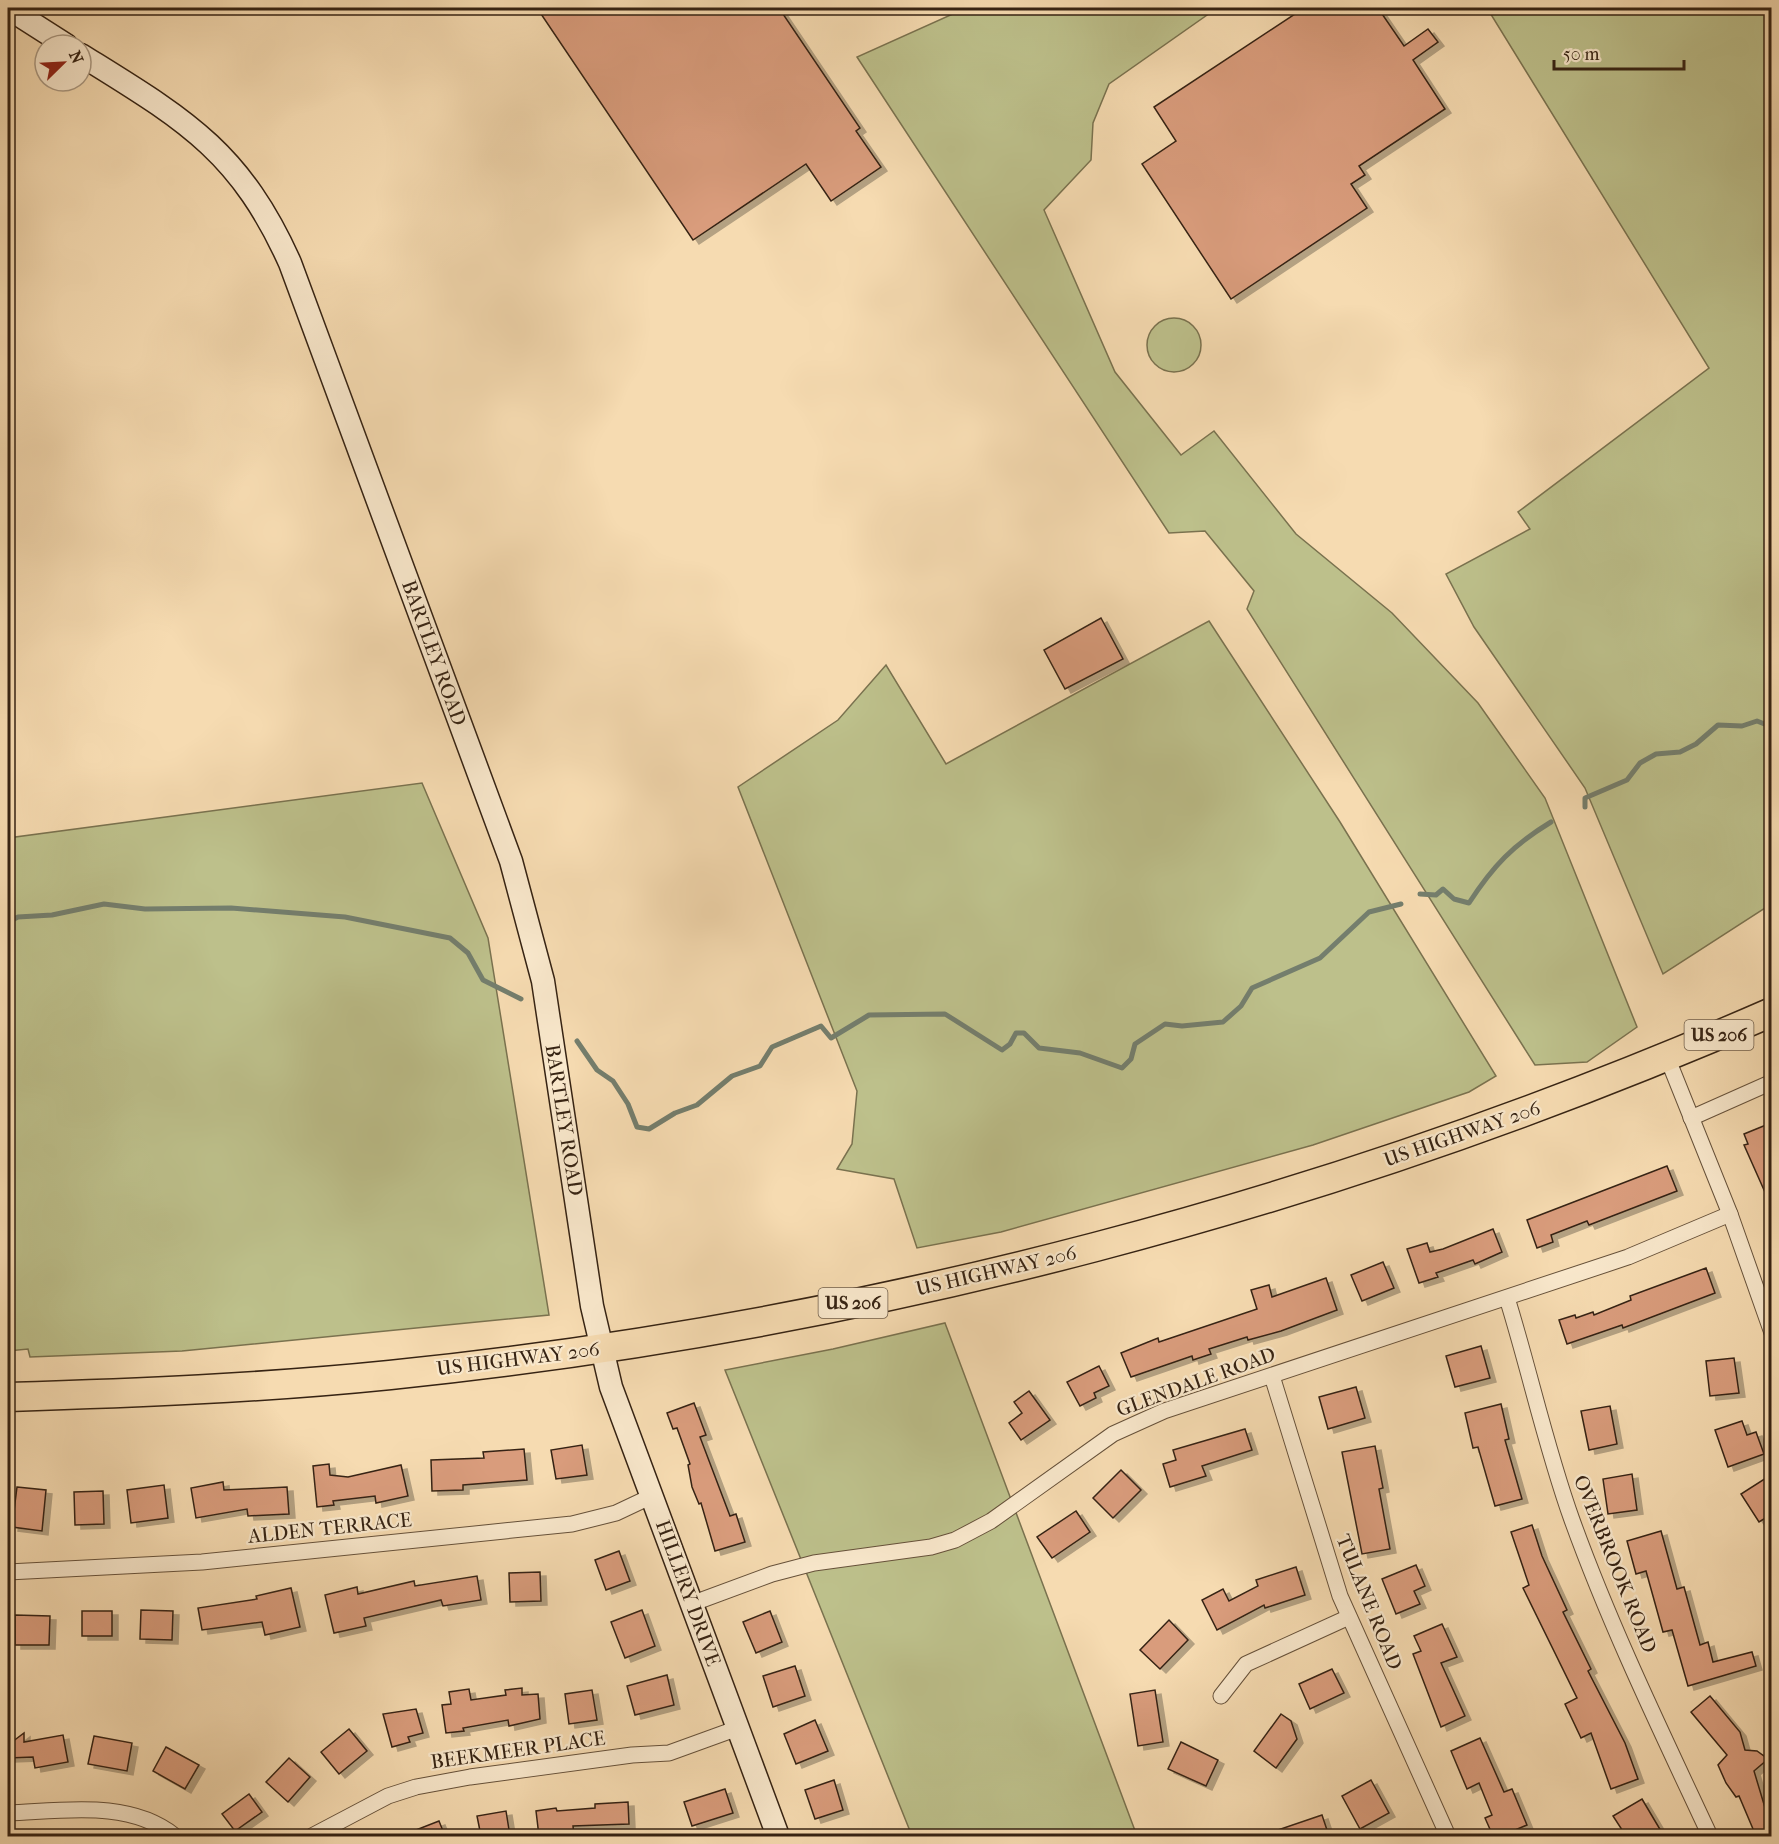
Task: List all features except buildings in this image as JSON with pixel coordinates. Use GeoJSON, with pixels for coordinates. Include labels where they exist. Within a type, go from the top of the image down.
{"type":"FeatureCollection","features":[{"type":"Feature","properties":{"kind":"highway","name":"US HIGHWAY 206"},"geometry":{"type":"LineString","coordinates":[[8,1396],[300,1383],[391,1375],[602,1348],[883,1297],[1056,1258],[1180,1225],[1415,1152],[1516,1117],[1772,1012]]}},
{"type":"Feature","properties":{"kind":"street"},"geometry":{"type":"LineString","coordinates":[[8,8],[47,33]]}},
{"type":"Feature","properties":{"kind":"street","name":"BARTLEY ROAD"},"geometry":{"type":"LineString","coordinates":[[93,63],[165,108],[211,143],[233,167],[259,203],[290,263],[511,861],[529,921],[543,981],[592,1306],[602,1348]]}},
{"type":"Feature","properties":{"kind":"street"},"geometry":{"type":"LineString","coordinates":[[1667,1057],[1730,1214],[1772,1333]]}},
{"type":"Feature","properties":{"kind":"street"},"geometry":{"type":"LineString","coordinates":[[1691,1118],[1772,1082]]}},
{"type":"Feature","properties":{"kind":"street","name":"GLENDALE ROAD"},"geometry":{"type":"LineString","coordinates":[[691,1604],[772,1574],[814,1563],[932,1547],[955,1540],[991,1521],[1113,1434],[1164,1411],[1628,1257],[1730,1214]]}},
{"type":"Feature","properties":{"kind":"street","name":"OVERBROOK ROAD"},"geometry":{"type":"LineString","coordinates":[[1507,1298],[1523,1348],[1549,1453],[1572,1521],[1598,1586],[1710,1836]]}},
{"type":"Feature","properties":{"kind":"street","name":"HILLERY DRIVE"},"geometry":{"type":"LineString","coordinates":[[602,1348],[611,1387],[778,1836]]}},
{"type":"Feature","properties":{"kind":"street","name":"TULANE ROAD"},"geometry":{"type":"LineString","coordinates":[[1272,1376],[1324,1550],[1349,1617],[1448,1836]]}},
{"type":"Feature","properties":{"kind":"street","name":"ALDEN TERRACE"},"geometry":{"type":"LineString","coordinates":[[8,1572],[202,1562],[572,1524],[616,1513],[652,1496]]}},
{"type":"Feature","properties":{"kind":"street"},"geometry":{"type":"LineString","coordinates":[[1221,1696],[1246,1664],[1349,1617]]}},
{"type":"Feature","properties":{"kind":"street","name":"BEEKMEER PLACE"},"geometry":{"type":"LineString","coordinates":[[312,1836],[388,1796],[416,1787],[516,1770],[632,1755],[669,1753],[738,1728]]}},
{"type":"Feature","properties":{"kind":"street"},"geometry":{"type":"LineString","coordinates":[[8,1813],[104,1810],[136,1816],[175,1836]]}},
{"type":"Feature","properties":{"kind":"green space"},"geometry":{"type":"Polygon","coordinates":[[[966,8],[1217,8],[1109,84],[1093,123],[1091,160],[1044,210],[1115,372],[1181,455],[1214,431],[1296,534],[1392,613],[1478,703],[1545,798],[1637,1027],[1587,1062],[1535,1065],[1247,609],[1254,591],[1205,531],[1169,533],[857,57],[966,8]]]}},
{"type":"Feature","properties":{"kind":"green space"},"geometry":{"type":"Polygon","coordinates":[[[1487,8],[1771,8],[1771,907],[1768,906],[1663,974],[1585,788],[1474,627],[1446,574],[1530,529],[1518,512],[1709,368],[1487,8]]]}},
{"type":"Feature","properties":{"kind":"green space"},"geometry":{"type":"Polygon","coordinates":[[[1169,318],[1179,318],[1189,322],[1197,330],[1201,345],[1197,360],[1189,368],[1179,372],[1169,372],[1159,368],[1151,360],[1147,350],[1147,340],[1151,330],[1159,322],[1169,318]]]}},
{"type":"Feature","properties":{"kind":"green space"},"geometry":{"type":"Polygon","coordinates":[[[1209,621],[1340,822],[1496,1076],[1469,1092],[1313,1145],[1001,1232],[917,1248],[894,1179],[837,1169],[852,1144],[857,1091],[738,787],[838,720],[886,665],[946,764],[1209,621]]]}},
{"type":"Feature","properties":{"kind":"green space"},"geometry":{"type":"Polygon","coordinates":[[[422,783],[488,938],[549,1315],[182,1351],[30,1357],[28,1349],[8,1351],[8,838],[422,783]]]}},
{"type":"Feature","properties":{"kind":"green space"},"geometry":{"type":"Polygon","coordinates":[[[945,1323],[1137,1836],[912,1836],[725,1370],[833,1349],[945,1323]]]}},
{"type":"Feature","properties":{"kind":"waterway"},"geometry":{"type":"LineString","coordinates":[[1585,807],[1585,798],[1627,780],[1640,763],[1656,754],[1680,752],[1696,744],[1718,725],[1742,726],[1757,721],[1772,727]]}},
{"type":"Feature","properties":{"kind":"waterway"},"geometry":{"type":"LineString","coordinates":[[1420,894],[1436,895],[1443,889],[1454,899],[1469,903],[1505,857],[1551,822]]}},
{"type":"Feature","properties":{"kind":"waterway"},"geometry":{"type":"LineString","coordinates":[[8,922],[18,917],[52,915],[104,904],[145,909],[231,908],[345,917],[450,938],[468,953],[483,980],[521,999]]}},
{"type":"Feature","properties":{"kind":"waterway"},"geometry":{"type":"LineString","coordinates":[[577,1041],[597,1070],[613,1081],[628,1104],[637,1127],[649,1129],[675,1113],[697,1105],[732,1076],[760,1066],[772,1047],[821,1026],[831,1038],[869,1015],[945,1014],[1002,1050],[1010,1044],[1016,1033],[1024,1033],[1039,1048],[1080,1053],[1122,1068],[1131,1059],[1135,1044],[1165,1024],[1182,1026],[1223,1022],[1241,1006],[1252,988],[1320,958],[1369,912],[1401,904]]}}]}
